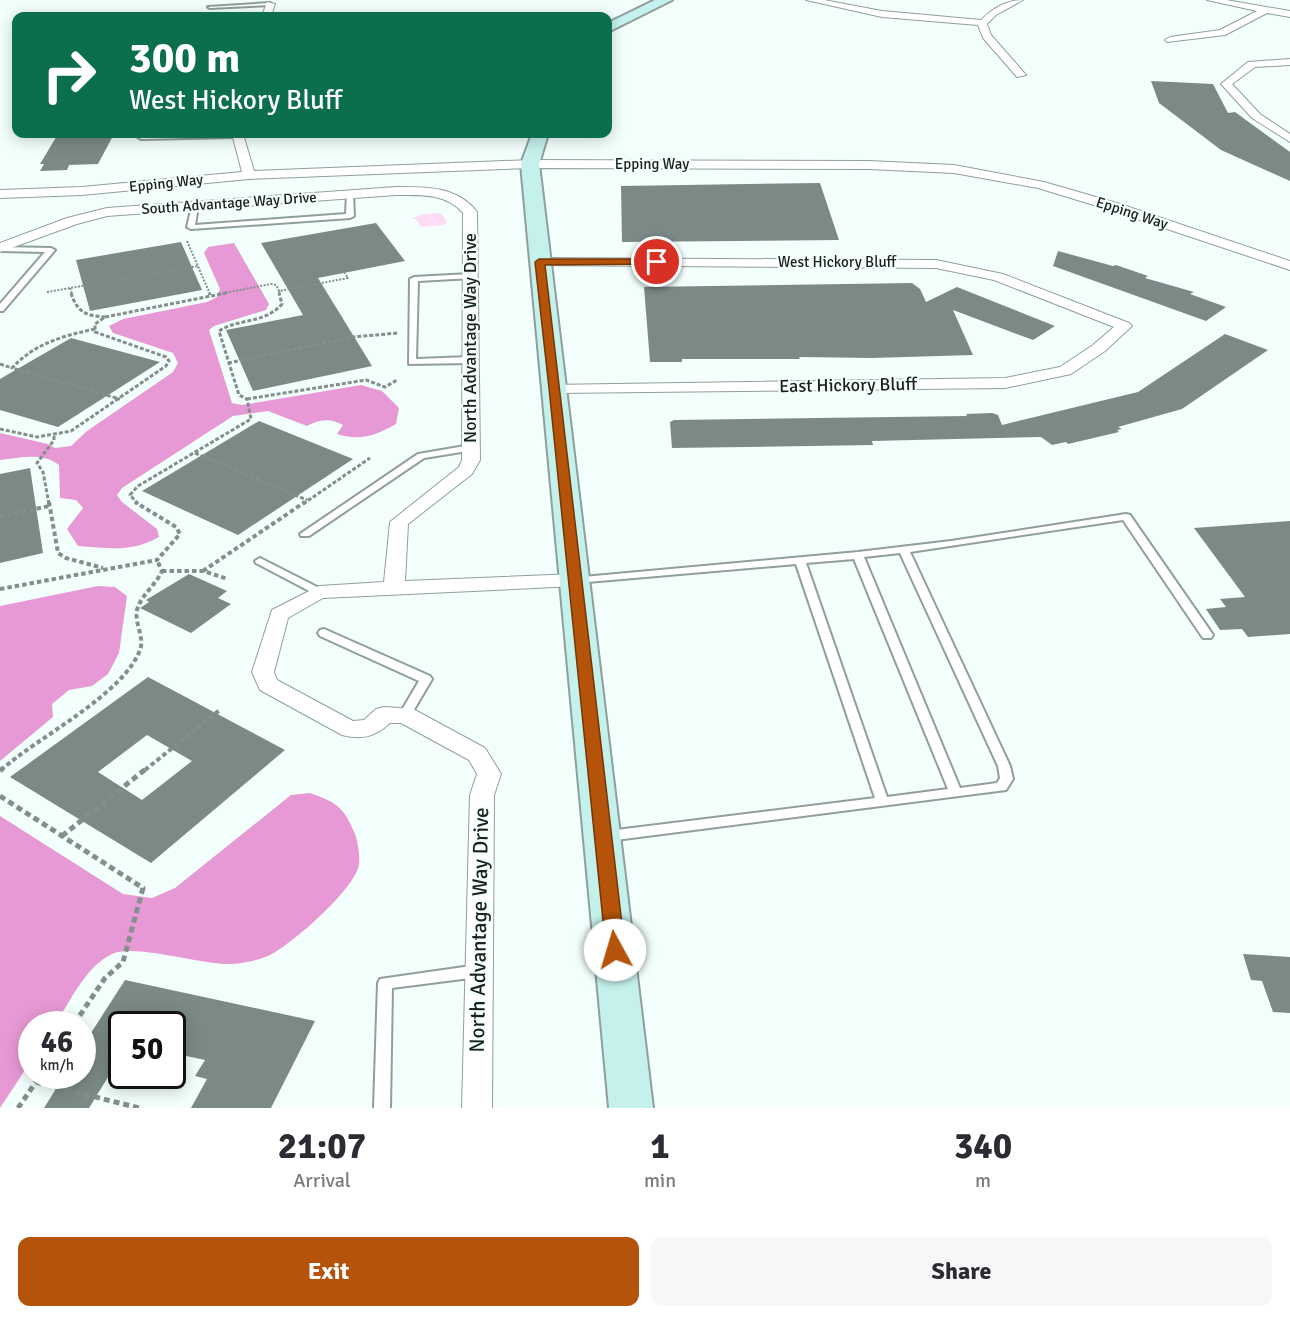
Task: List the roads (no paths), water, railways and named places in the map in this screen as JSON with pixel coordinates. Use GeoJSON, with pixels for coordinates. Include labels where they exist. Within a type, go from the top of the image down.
{"type":"FeatureCollection","features":[{"type":"Feature","properties":{"kind":"main road"},"geometry":{"type":"LineString","coordinates":[[612,26],[665,0]]}},
{"type":"Feature","properties":{"kind":"main road"},"geometry":{"type":"LineString","coordinates":[[539,138],[530,164],[539,262],[555,388],[632,1108]]}},
{"type":"Feature","properties":{"kind":"street"},"geometry":{"type":"LineString","coordinates":[[810,0],[873,13],[983,23]]}},
{"type":"Feature","properties":{"kind":"street"},"geometry":{"type":"LineString","coordinates":[[983,23],[993,13],[1019,0]]}},
{"type":"Feature","properties":{"kind":"street"},"geometry":{"type":"LineString","coordinates":[[1211,0],[1290,14]]}},
{"type":"Feature","properties":{"kind":"street"},"geometry":{"type":"LineString","coordinates":[[267,12],[270,4]]}},
{"type":"Feature","properties":{"kind":"street"},"geometry":{"type":"LineString","coordinates":[[1170,40],[1222,33],[1265,10]]}},
{"type":"Feature","properties":{"kind":"street"},"geometry":{"type":"LineString","coordinates":[[983,23],[986,36],[1022,75]]}},
{"type":"Feature","properties":{"kind":"street"},"geometry":{"type":"LineString","coordinates":[[1290,62],[1252,64],[1226,84],[1256,116],[1290,139]]}},
{"type":"Feature","properties":{"kind":"street"},"geometry":{"type":"LineString","coordinates":[[238,138],[249,175]]}},
{"type":"Feature","properties":{"kind":"street","name":"Epping Way"},"geometry":{"type":"LineString","coordinates":[[0,194],[82,191],[249,175],[530,164],[869,165],[954,169],[1040,185],[1290,266]]}},
{"type":"Feature","properties":{"kind":"street"},"geometry":{"type":"LineString","coordinates":[[393,171],[396,191]]}},
{"type":"Feature","properties":{"kind":"street"},"geometry":{"type":"LineString","coordinates":[[59,226],[82,191]]}},
{"type":"Feature","properties":{"kind":"street","name":"South Advantage Way Drive"},"geometry":{"type":"LineString","coordinates":[[0,248],[59,226],[107,212],[396,191],[434,191],[462,200]]}},
{"type":"Feature","properties":{"kind":"street","name":"North Advantage Way Drive"},"geometry":{"type":"LineString","coordinates":[[394,588],[399,522],[466,470],[471,460],[470,212],[462,200]]}},
{"type":"Feature","properties":{"kind":"street","name":"West Hickory Bluff"},"geometry":{"type":"LineString","coordinates":[[539,262],[936,264],[998,277],[1124,326]]}},
{"type":"Feature","properties":{"kind":"street","name":"East Hickory Bluff"},"geometry":{"type":"LineString","coordinates":[[555,388],[1005,383],[1065,371],[1099,348],[1124,326]]}},
{"type":"Feature","properties":{"kind":"street"},"geometry":{"type":"LineString","coordinates":[[405,715],[384,715],[370,728],[350,729],[268,685],[263,672],[279,615],[319,592],[576,580]]}},
{"type":"Feature","properties":{"kind":"street","name":"North Advantage Way Drive"},"geometry":{"type":"LineString","coordinates":[[405,715],[477,754],[489,774],[482,795],[477,1108]]}},
{"type":"Feature","properties":{"kind":"lane"},"geometry":{"type":"LineString","coordinates":[[210,7],[270,4]]}},
{"type":"Feature","properties":{"kind":"lane"},"geometry":{"type":"LineString","coordinates":[[195,206],[191,227],[350,216],[350,194]]}},
{"type":"Feature","properties":{"kind":"lane"},"geometry":{"type":"LineString","coordinates":[[0,248],[51,250],[0,309]]}},
{"type":"Feature","properties":{"kind":"lane"},"geometry":{"type":"LineString","coordinates":[[470,276],[414,279],[412,362],[470,360]]}},
{"type":"Feature","properties":{"kind":"lane"},"geometry":{"type":"LineString","coordinates":[[305,534],[421,456],[471,448]]}},
{"type":"Feature","properties":{"kind":"lane"},"geometry":{"type":"LineString","coordinates":[[576,580],[904,550],[1126,517],[1207,635]]}},
{"type":"Feature","properties":{"kind":"lane"},"geometry":{"type":"LineString","coordinates":[[603,837],[1001,787],[1007,779],[1004,766],[904,550]]}},
{"type":"Feature","properties":{"kind":"lane"},"geometry":{"type":"LineString","coordinates":[[858,555],[956,793]]}},
{"type":"Feature","properties":{"kind":"lane"},"geometry":{"type":"LineString","coordinates":[[800,560],[882,801]]}},
{"type":"Feature","properties":{"kind":"lane"},"geometry":{"type":"LineString","coordinates":[[260,561],[319,592]]}},
{"type":"Feature","properties":{"kind":"lane"},"geometry":{"type":"LineString","coordinates":[[324,633],[426,679],[405,715]]}},
{"type":"Feature","properties":{"kind":"lane"},"geometry":{"type":"LineString","coordinates":[[382,1108],[384,983],[478,971]]}}]}
